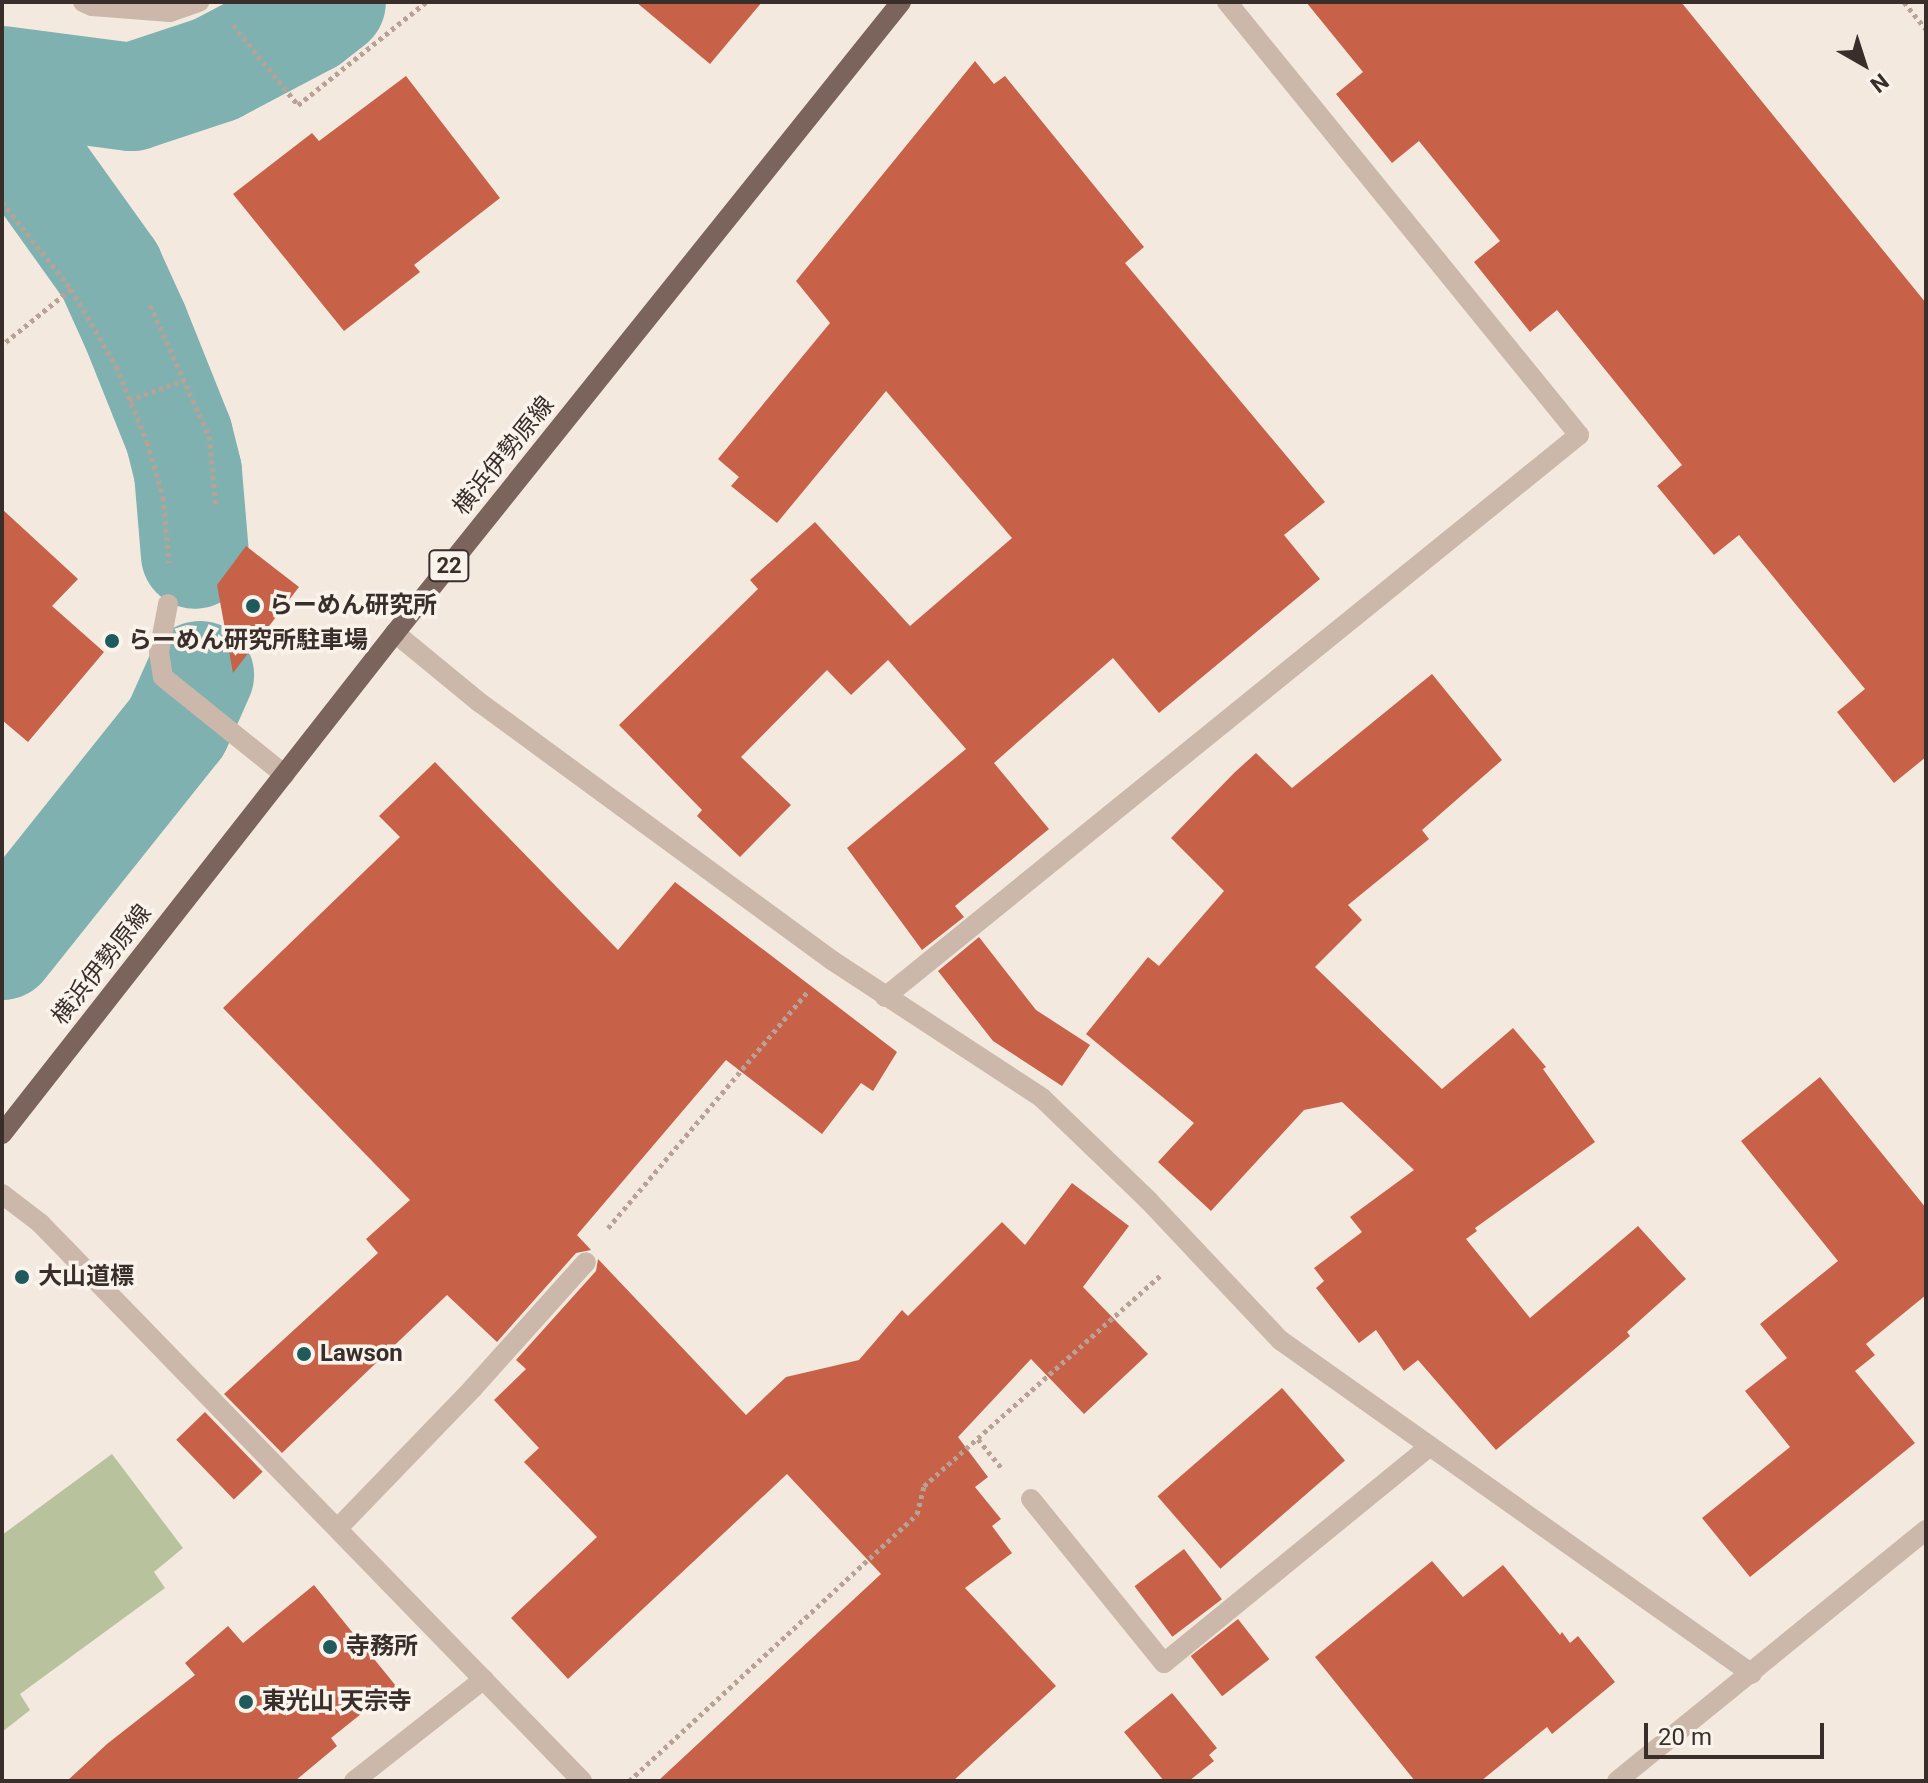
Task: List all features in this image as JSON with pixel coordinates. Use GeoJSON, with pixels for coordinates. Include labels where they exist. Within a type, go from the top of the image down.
{"type":"FeatureCollection","features":[{"type":"Feature","properties":{"kind":"main road","name":"横浜伊勢原線"},"geometry":{"type":"LineString","coordinates":[[2,1134],[395,633],[901,2]]}},
{"type":"Feature","properties":{"kind":"street"},"geometry":{"type":"LineString","coordinates":[[83,2],[92,6],[170,12],[199,2]]}},
{"type":"Feature","properties":{"kind":"street"},"geometry":{"type":"LineString","coordinates":[[885,997],[1579,435],[1227,2]]}},
{"type":"Feature","properties":{"kind":"street"},"geometry":{"type":"LineString","coordinates":[[168,604],[159,652],[163,677],[285,775]]}},
{"type":"Feature","properties":{"kind":"street"},"geometry":{"type":"LineString","coordinates":[[395,633],[479,702],[833,961],[1042,1098],[1193,1247],[1280,1340],[1752,1674]]}},
{"type":"Feature","properties":{"kind":"street"},"geometry":{"type":"LineString","coordinates":[[2,1194],[40,1223],[339,1527],[582,1781]]}},
{"type":"Feature","properties":{"kind":"street"},"geometry":{"type":"LineString","coordinates":[[339,1527],[473,1388],[586,1262]]}},
{"type":"Feature","properties":{"kind":"street"},"geometry":{"type":"LineString","coordinates":[[1031,1499],[1164,1663],[1430,1446]]}},
{"type":"Feature","properties":{"kind":"street"},"geometry":{"type":"LineString","coordinates":[[1617,1781],[1926,1530]]}},
{"type":"Feature","properties":{"kind":"street"},"geometry":{"type":"LineString","coordinates":[[354,1781],[484,1679]]}},
{"type":"Feature","properties":{"kind":"path"},"geometry":{"type":"LineString","coordinates":[[235,29],[298,105],[426,2]]}},
{"type":"Feature","properties":{"kind":"path"},"geometry":{"type":"LineString","coordinates":[[1904,2],[1926,29]]}},
{"type":"Feature","properties":{"kind":"path"},"geometry":{"type":"LineString","coordinates":[[2,202],[94,323],[147,442],[163,497],[170,544],[168,604]]}},
{"type":"Feature","properties":{"kind":"path"},"geometry":{"type":"LineString","coordinates":[[2,345],[71,289]]}},
{"type":"Feature","properties":{"kind":"path"},"geometry":{"type":"LineString","coordinates":[[150,305],[209,436],[216,505]]}},
{"type":"Feature","properties":{"kind":"path"},"geometry":{"type":"LineString","coordinates":[[129,400],[185,380]]}},
{"type":"Feature","properties":{"kind":"path"},"geometry":{"type":"LineString","coordinates":[[586,1262],[588,1252],[833,961]]}},
{"type":"Feature","properties":{"kind":"path"},"geometry":{"type":"LineString","coordinates":[[629,1781],[917,1514],[924,1486],[1193,1247]]}},
{"type":"Feature","properties":{"kind":"green space"},"geometry":{"type":"Polygon","coordinates":[[[112,1454],[183,1548],[154,1572],[165,1588],[20,1694],[30,1710],[2,1732],[2,1535],[112,1454]]]}},
{"type":"Feature","properties":{"kind":"building"},"geometry":{"type":"Polygon","coordinates":[[[636,2],[762,2],[710,64],[636,2]]]}},
{"type":"Feature","properties":{"kind":"building"},"geometry":{"type":"Polygon","coordinates":[[[1306,2],[1681,2],[1926,303],[1926,757],[1894,783],[1837,712],[1865,689],[1739,535],[1714,555],[1657,486],[1682,465],[1557,310],[1530,332],[1474,262],[1500,241],[1419,141],[1392,163],[1336,94],[1363,72],[1306,2]]]}},
{"type":"Feature","properties":{"kind":"building"},"geometry":{"type":"Polygon","coordinates":[[[975,61],[994,84],[1005,76],[1144,247],[1125,263],[1325,502],[1284,535],[1320,579],[1159,713],[1113,658],[994,763],[1049,829],[955,906],[964,917],[922,950],[847,848],[966,749],[888,660],[851,695],[827,670],[741,757],[791,805],[740,857],[697,816],[702,810],[619,725],[758,589],[750,580],[815,522],[910,626],[1012,538],[886,391],[777,523],[731,486],[739,477],[718,459],[830,323],[796,281],[975,61]]]}},
{"type":"Feature","properties":{"kind":"building"},"geometry":{"type":"Polygon","coordinates":[[[406,76],[500,198],[414,265],[420,272],[344,331],[233,194],[312,133],[319,141],[406,76]]]}},
{"type":"Feature","properties":{"kind":"building"},"geometry":{"type":"Polygon","coordinates":[[[2,509],[78,579],[52,606],[104,652],[28,742],[2,720],[2,509]]]}},
{"type":"Feature","properties":{"kind":"building","name":"らーめん研究所"},"geometry":{"type":"Polygon","coordinates":[[[246,546],[299,587],[233,673],[217,585],[246,546]]]}},
{"type":"Feature","properties":{"kind":"building"},"geometry":{"type":"Polygon","coordinates":[[[1432,674],[1502,760],[1422,830],[1429,839],[1348,905],[1362,920],[1315,967],[1442,1089],[1513,1028],[1546,1067],[1543,1069],[1595,1142],[1475,1228],[1477,1231],[1466,1239],[1530,1318],[1638,1226],[1686,1279],[1627,1332],[1630,1336],[1496,1450],[1418,1360],[1404,1371],[1376,1330],[1359,1343],[1316,1288],[1324,1281],[1314,1268],[1362,1232],[1350,1217],[1414,1170],[1342,1102],[1304,1110],[1211,1211],[1158,1162],[1194,1123],[1086,1034],[1148,957],[1159,966],[1224,891],[1171,838],[1256,753],[1292,788],[1432,674]]]}},
{"type":"Feature","properties":{"kind":"building"},"geometry":{"type":"Polygon","coordinates":[[[435,762],[618,950],[675,882],[897,1052],[873,1091],[861,1083],[822,1134],[726,1060],[577,1235],[591,1250],[576,1253],[497,1342],[447,1295],[282,1453],[224,1394],[378,1253],[366,1239],[410,1200],[223,1008],[400,837],[379,816],[435,762]]]}},
{"type":"Feature","properties":{"kind":"building"},"geometry":{"type":"Polygon","coordinates":[[[979,937],[1036,1010],[1090,1045],[1062,1086],[993,1041],[938,971],[979,937]]]}},
{"type":"Feature","properties":{"kind":"building"},"geometry":{"type":"Polygon","coordinates":[[[1820,1077],[1926,1208],[1926,1295],[1866,1344],[1875,1355],[1855,1371],[1915,1443],[1750,1577],[1702,1518],[1790,1447],[1745,1391],[1787,1358],[1760,1324],[1838,1261],[1741,1141],[1820,1077]]]}},
{"type":"Feature","properties":{"kind":"building"},"geometry":{"type":"Polygon","coordinates":[[[1072,1183],[1129,1226],[1083,1287],[1148,1354],[1084,1414],[1031,1359],[958,1437],[988,1477],[975,1487],[1001,1519],[992,1526],[1012,1553],[965,1588],[1056,1686],[953,1781],[658,1781],[881,1574],[787,1474],[568,1679],[511,1618],[597,1537],[524,1462],[539,1448],[494,1400],[526,1369],[516,1360],[596,1271],[598,1259],[746,1415],[786,1377],[859,1360],[902,1310],[908,1316],[1002,1222],[1025,1245],[1072,1183]]]}},
{"type":"Feature","properties":{"kind":"building"},"geometry":{"type":"Polygon","coordinates":[[[1282,1388],[1345,1460],[1220,1569],[1157,1496],[1282,1388]]]}},
{"type":"Feature","properties":{"kind":"building"},"geometry":{"type":"Polygon","coordinates":[[[205,1412],[263,1472],[234,1499],[176,1440],[205,1412]]]}},
{"type":"Feature","properties":{"kind":"building"},"geometry":{"type":"Polygon","coordinates":[[[1184,1549],[1222,1599],[1172,1637],[1134,1586],[1184,1549]]]}},
{"type":"Feature","properties":{"kind":"building"},"geometry":{"type":"Polygon","coordinates":[[[1432,1561],[1463,1597],[1503,1565],[1560,1635],[1562,1632],[1570,1643],[1578,1636],[1615,1682],[1552,1734],[1547,1727],[1481,1781],[1415,1781],[1315,1657],[1432,1561]]]}},
{"type":"Feature","properties":{"kind":"building"},"geometry":{"type":"Polygon","coordinates":[[[314,1585],[396,1686],[331,1738],[337,1746],[295,1781],[67,1781],[107,1744],[195,1675],[185,1663],[228,1626],[243,1643],[314,1585]]]}},
{"type":"Feature","properties":{"kind":"building"},"geometry":{"type":"Polygon","coordinates":[[[1238,1619],[1269,1659],[1222,1696],[1191,1656],[1238,1619]]]}},
{"type":"Feature","properties":{"kind":"building"},"geometry":{"type":"Polygon","coordinates":[[[1172,1693],[1217,1748],[1209,1755],[1214,1761],[1189,1781],[1164,1781],[1124,1732],[1172,1693]]]}},
{"type":"Feature","properties":{"kind":"waterway"},"geometry":{"type":"LineString","coordinates":[[2,80],[132,97],[216,69],[309,20],[332,2]]}},
{"type":"Feature","properties":{"kind":"waterway"},"geometry":{"type":"LineString","coordinates":[[2,120],[110,271],[135,326],[179,436],[188,472],[195,555]]}},
{"type":"Feature","properties":{"kind":"waterway"},"geometry":{"type":"LineString","coordinates":[[2,946],[177,727],[200,675]]}},
{"type":"Feature","properties":{"kind":"place","name":"らーめん研究所"},"geometry":{"type":"Point","coordinates":[253,606]}},
{"type":"Feature","properties":{"kind":"place","name":"らーめん研究所駐車場"},"geometry":{"type":"Point","coordinates":[112,641]}},
{"type":"Feature","properties":{"kind":"place","name":"大山道標"},"geometry":{"type":"Point","coordinates":[22,1277]}},
{"type":"Feature","properties":{"kind":"place","name":"Lawson"},"geometry":{"type":"Point","coordinates":[304,1354]}},
{"type":"Feature","properties":{"kind":"place","name":"寺務所"},"geometry":{"type":"Point","coordinates":[330,1647]}},
{"type":"Feature","properties":{"kind":"place","name":"東光山 天宗寺"},"geometry":{"type":"Point","coordinates":[246,1702]}}]}
